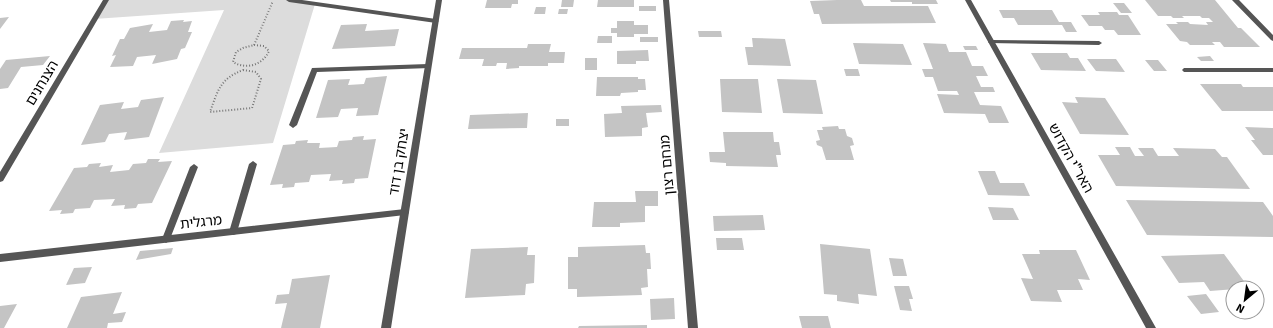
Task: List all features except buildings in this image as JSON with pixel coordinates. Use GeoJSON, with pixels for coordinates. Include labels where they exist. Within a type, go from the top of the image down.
{"type":"FeatureCollection","features":[{"type":"Feature","properties":{"kind":"street","name":"הצנחנים"},"geometry":{"type":"LineString","coordinates":[[0,178],[106,0]]}},
{"type":"Feature","properties":{"kind":"street"},"geometry":{"type":"LineString","coordinates":[[289,0],[436,21]]}},
{"type":"Feature","properties":{"kind":"street","name":"יצחק בן דוד"},"geometry":{"type":"LineString","coordinates":[[386,328],[439,0]]}},
{"type":"Feature","properties":{"kind":"street","name":"מנחם רצון"},"geometry":{"type":"LineString","coordinates":[[666,0],[693,328]]}},
{"type":"Feature","properties":{"kind":"street","name":"האר\"י הקדוש"},"geometry":{"type":"LineString","coordinates":[[968,0],[1151,328]]}},
{"type":"Feature","properties":{"kind":"street"},"geometry":{"type":"LineString","coordinates":[[1235,0],[1273,39]]}},
{"type":"Feature","properties":{"kind":"street"},"geometry":{"type":"LineString","coordinates":[[991,42],[1099,43]]}},
{"type":"Feature","properties":{"kind":"street"},"geometry":{"type":"LineString","coordinates":[[293,125],[314,70],[428,66]]}},
{"type":"Feature","properties":{"kind":"street"},"geometry":{"type":"LineString","coordinates":[[1186,70],[1273,70]]}},
{"type":"Feature","properties":{"kind":"street"},"geometry":{"type":"LineString","coordinates":[[233,232],[253,164]]}},
{"type":"Feature","properties":{"kind":"street"},"geometry":{"type":"LineString","coordinates":[[166,239],[194,167]]}},
{"type":"Feature","properties":{"kind":"street","name":"מרגלית"},"geometry":{"type":"LineString","coordinates":[[0,258],[405,212]]}},
{"type":"Feature","properties":{"kind":"path"},"geometry":{"type":"LineString","coordinates":[[254,45],[274,0]]}},
{"type":"Feature","properties":{"kind":"path"},"geometry":{"type":"LineString","coordinates":[[254,45],[260,45],[268,48],[268,54],[262,61],[246,66],[235,64],[232,58],[237,51],[254,45]]}},
{"type":"Feature","properties":{"kind":"path"},"geometry":{"type":"LineString","coordinates":[[243,70],[256,72],[261,79],[252,108],[210,112],[222,82],[230,75],[243,70],[246,66]]}},
{"type":"Feature","properties":{"kind":"shaded area"},"geometry":{"type":"Polygon","coordinates":[[[106,0],[298,0],[315,4],[273,143],[159,153],[224,10],[94,19],[106,0]]]}}]}
